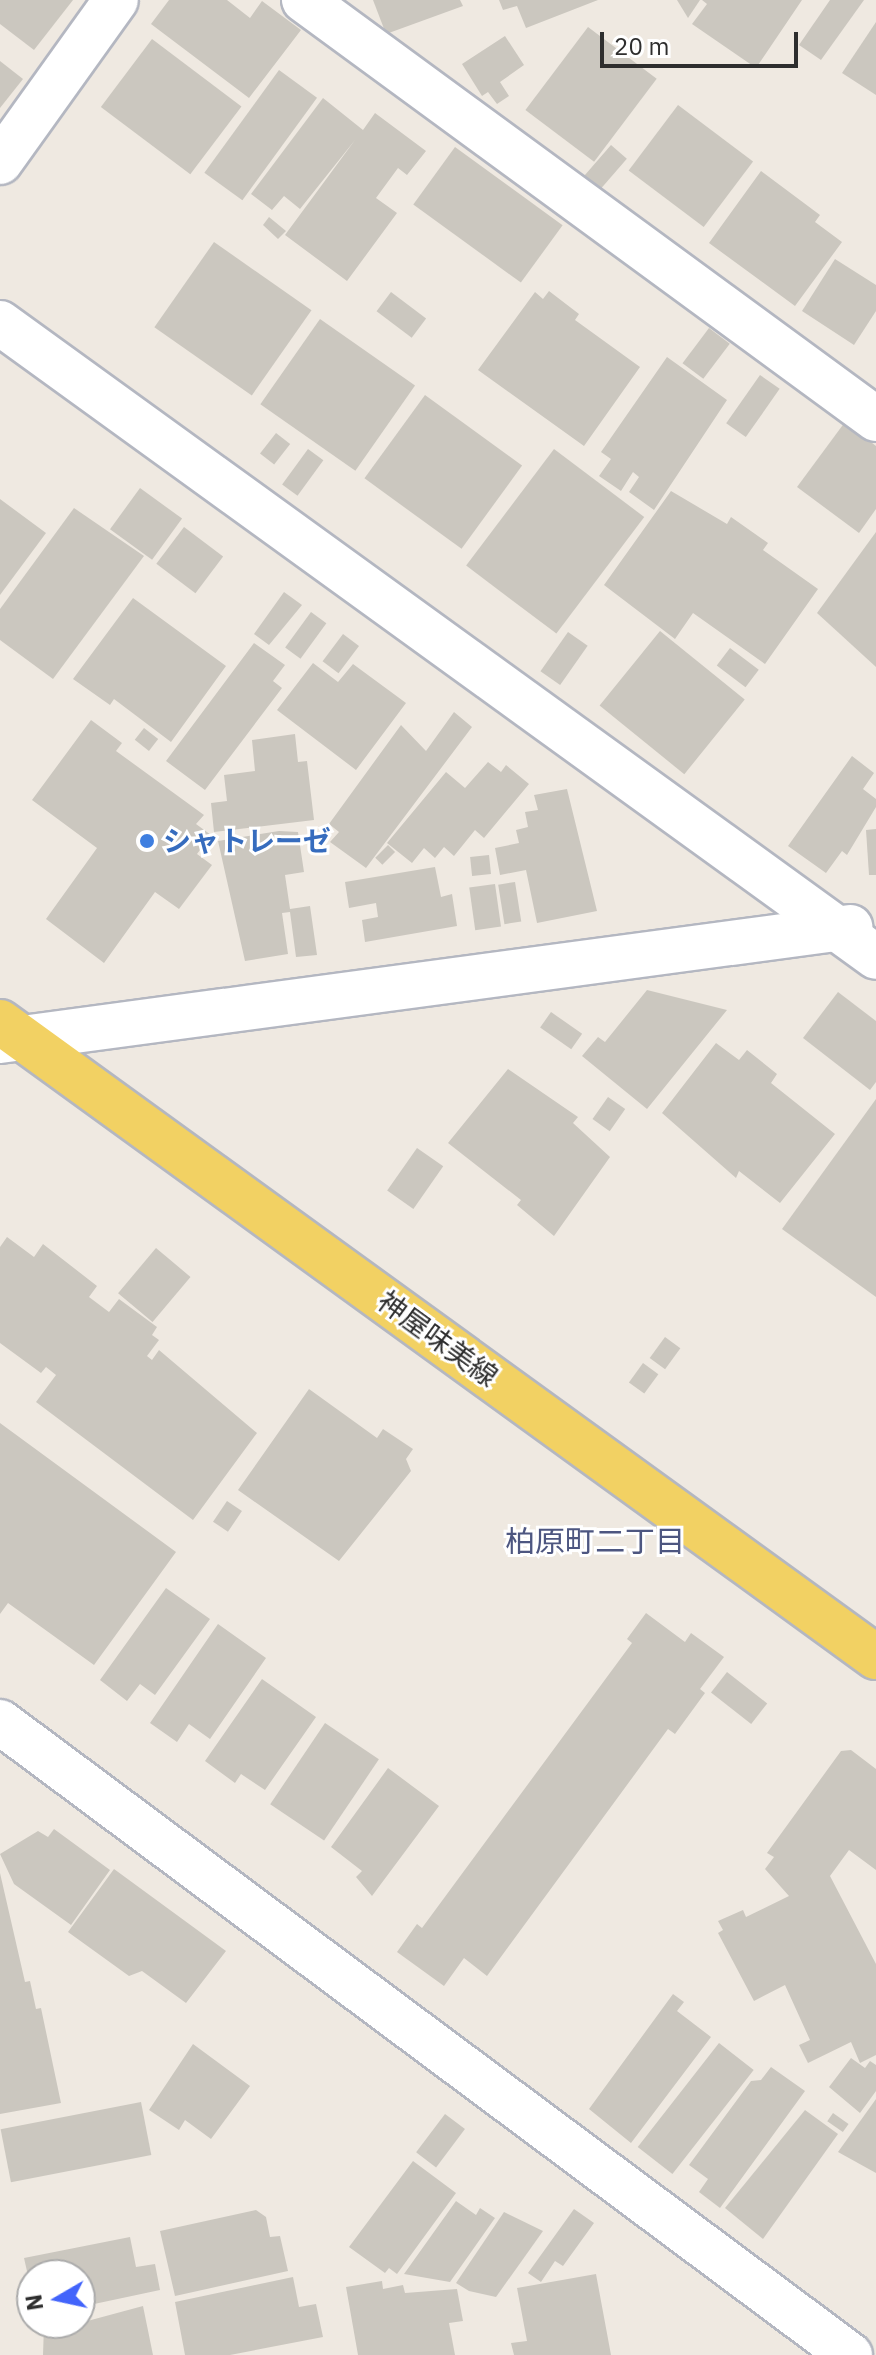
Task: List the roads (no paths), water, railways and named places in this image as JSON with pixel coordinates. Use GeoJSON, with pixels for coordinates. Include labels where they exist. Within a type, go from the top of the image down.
{"type":"FeatureCollection","features":[{"type":"Feature","properties":{"kind":"main road","name":"神屋味美線"},"geometry":{"type":"LineString","coordinates":[[8,1034],[876,1657]]}},
{"type":"Feature","properties":{"kind":"street"},"geometry":{"type":"LineString","coordinates":[[0,162],[116,0]]}},
{"type":"Feature","properties":{"kind":"street"},"geometry":{"type":"LineString","coordinates":[[304,0],[876,419]]}},
{"type":"Feature","properties":{"kind":"street"},"geometry":{"type":"LineString","coordinates":[[0,323],[856,926],[876,957]]}},
{"type":"Feature","properties":{"kind":"street"},"geometry":{"type":"LineString","coordinates":[[8,1034],[856,926]]}},
{"type":"Feature","properties":{"kind":"street"},"geometry":{"type":"LineString","coordinates":[[0,1722],[850,2355]]}},
{"type":"Feature","properties":{"kind":"place","name":"シャトレーゼ"},"geometry":{"type":"Point","coordinates":[147,841]}},
{"type":"Feature","properties":{"kind":"district","name":"柏原町二丁目"},"geometry":{"type":"Point","coordinates":[595,1541]}}]}
